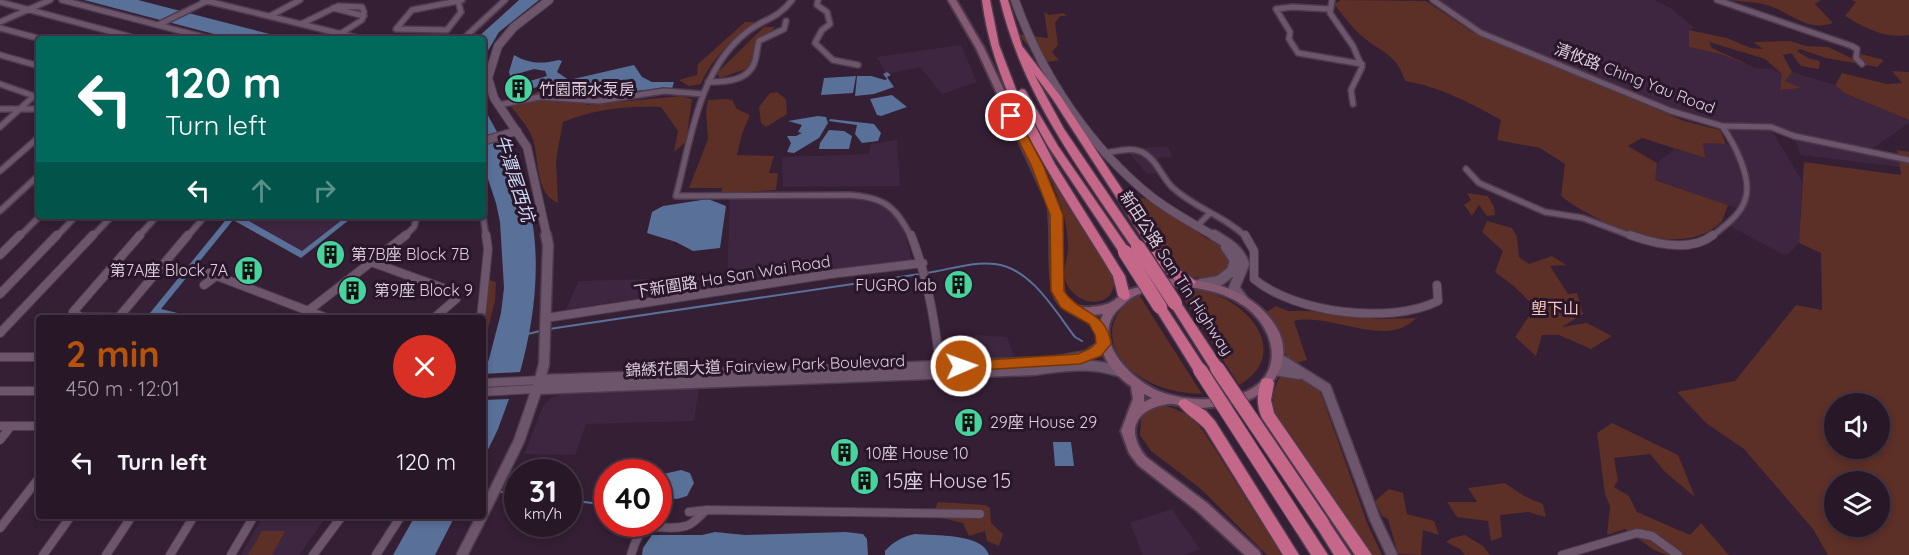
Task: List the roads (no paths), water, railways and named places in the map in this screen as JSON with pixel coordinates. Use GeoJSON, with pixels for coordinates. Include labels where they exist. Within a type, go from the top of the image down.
{"type":"FeatureCollection","features":[{"type":"Feature","properties":{"kind":"highway"},"geometry":{"type":"LineString","coordinates":[[986,0],[993,43],[1008,82],[1042,147],[1119,276],[1124,296]]}},
{"type":"Feature","properties":{"kind":"highway","name":"新田公路 San Tin Highway"},"geometry":{"type":"LineString","coordinates":[[992,0],[1005,51],[1024,98],[1320,555]]}},
{"type":"Feature","properties":{"kind":"highway","name":"新田公路 San Tin Highway"},"geometry":{"type":"LineString","coordinates":[[1004,0],[1008,24],[1027,72],[1045,104],[1174,303],[1343,555]]}},
{"type":"Feature","properties":{"kind":"highway"},"geometry":{"type":"LineString","coordinates":[[1019,48],[1056,97],[1166,265],[1173,273],[1196,283]]}},
{"type":"Feature","properties":{"kind":"highway"},"geometry":{"type":"LineString","coordinates":[[1273,370],[1264,400],[1267,414],[1364,555]]}},
{"type":"Feature","properties":{"kind":"highway"},"geometry":{"type":"LineString","coordinates":[[1185,404],[1201,415],[1210,425],[1291,555]]}},
{"type":"Feature","properties":{"kind":"main road"},"geometry":{"type":"LineString","coordinates":[[952,0],[980,48],[1053,204],[1057,220],[1058,291],[1066,305],[1094,321],[1118,371],[1137,386],[1168,400],[1185,404],[1218,405],[1239,400],[1254,393],[1273,370],[1276,339],[1271,328],[1256,310],[1243,300],[1221,290],[1196,283],[1155,284],[1124,296],[1111,309],[1106,318],[1103,339]]}},
{"type":"Feature","properties":{"kind":"main road"},"geometry":{"type":"LineString","coordinates":[[1080,312],[1111,309]]}},
{"type":"Feature","properties":{"kind":"main road"},"geometry":{"type":"LineString","coordinates":[[1137,386],[1139,399],[1127,431],[1133,450],[1142,461],[1202,507],[1254,555]]}},
{"type":"Feature","properties":{"kind":"main road"},"geometry":{"type":"LineString","coordinates":[[1135,414],[1152,403],[1168,400]]}},
{"type":"Feature","properties":{"kind":"street"},"geometry":{"type":"LineString","coordinates":[[0,22],[50,0]]}},
{"type":"Feature","properties":{"kind":"street"},"geometry":{"type":"LineString","coordinates":[[62,0],[200,36]]}},
{"type":"Feature","properties":{"kind":"street"},"geometry":{"type":"LineString","coordinates":[[158,25],[206,0],[351,36]]}},
{"type":"Feature","properties":{"kind":"street"},"geometry":{"type":"LineString","coordinates":[[270,16],[300,0]]}},
{"type":"Feature","properties":{"kind":"street"},"geometry":{"type":"LineString","coordinates":[[459,0],[461,12],[449,28],[409,31],[396,29],[410,11],[459,0]]}},
{"type":"Feature","properties":{"kind":"street"},"geometry":{"type":"LineString","coordinates":[[466,36],[505,0]]}},
{"type":"Feature","properties":{"kind":"street"},"geometry":{"type":"LineString","coordinates":[[486,509],[511,460],[539,385],[544,364],[546,318],[546,236],[527,147],[498,105],[490,89],[488,78],[498,46],[514,27],[549,0]]}},
{"type":"Feature","properties":{"kind":"street"},"geometry":{"type":"LineString","coordinates":[[792,0],[782,13],[747,32],[718,64],[703,94],[676,196],[849,195],[877,199],[889,205],[900,215],[913,237],[923,266],[940,370]]}},
{"type":"Feature","properties":{"kind":"street"},"geometry":{"type":"LineString","coordinates":[[818,0],[817,5],[827,12],[830,24],[822,30],[816,43],[830,59],[858,65]]}},
{"type":"Feature","properties":{"kind":"street"},"geometry":{"type":"LineString","coordinates":[[1015,0],[1026,31],[1047,70],[1105,153],[1145,192],[1210,234],[1230,243],[1242,257],[1243,268],[1234,285],[1243,300]]}},
{"type":"Feature","properties":{"kind":"street"},"geometry":{"type":"LineString","coordinates":[[1332,0],[1329,9],[1334,22],[1353,46],[1362,64],[1362,72],[1351,90],[1353,104]]}},
{"type":"Feature","properties":{"kind":"street","name":"清攸路 Ching Yau Road"},"geometry":{"type":"LineString","coordinates":[[1433,0],[1481,33],[1671,111],[1722,126],[1748,125],[1771,128],[1794,136],[1909,160]]}},
{"type":"Feature","properties":{"kind":"street"},"geometry":{"type":"LineString","coordinates":[[1717,0],[1852,46],[1857,49],[1856,58],[1862,64]]}},
{"type":"Feature","properties":{"kind":"street"},"geometry":{"type":"LineString","coordinates":[[0,2],[127,36]]}},
{"type":"Feature","properties":{"kind":"street"},"geometry":{"type":"LineString","coordinates":[[301,24],[330,8],[347,4],[358,5],[364,9],[364,16],[360,22],[340,33]]}},
{"type":"Feature","properties":{"kind":"street"},"geometry":{"type":"LineString","coordinates":[[1329,9],[1292,7],[1276,9],[1287,26],[1290,41],[1298,53],[1362,64]]}},
{"type":"Feature","properties":{"kind":"street"},"geometry":{"type":"LineString","coordinates":[[330,8],[364,16]]}},
{"type":"Feature","properties":{"kind":"street"},"geometry":{"type":"LineString","coordinates":[[708,82],[734,80],[748,73],[755,62],[759,41],[784,29],[786,21]]}},
{"type":"Feature","properties":{"kind":"street"},"geometry":{"type":"LineString","coordinates":[[0,28],[36,38]]}},
{"type":"Feature","properties":{"kind":"street"},"geometry":{"type":"LineString","coordinates":[[404,36],[409,31]]}},
{"type":"Feature","properties":{"kind":"street"},"geometry":{"type":"LineString","coordinates":[[0,55],[36,65]]}},
{"type":"Feature","properties":{"kind":"street"},"geometry":{"type":"LineString","coordinates":[[0,84],[34,95],[33,99],[0,127]]}},
{"type":"Feature","properties":{"kind":"street"},"geometry":{"type":"LineString","coordinates":[[498,105],[540,97],[599,101],[663,91],[703,94]]}},
{"type":"Feature","properties":{"kind":"street"},"geometry":{"type":"LineString","coordinates":[[0,109],[36,110]]}},
{"type":"Feature","properties":{"kind":"street"},"geometry":{"type":"LineString","coordinates":[[1466,169],[1479,183],[1545,212],[1583,218],[1651,243],[1692,246],[1708,239],[1730,222],[1746,200],[1744,174],[1734,143],[1722,126]]}},
{"type":"Feature","properties":{"kind":"street"},"geometry":{"type":"LineString","coordinates":[[486,140],[517,131]]}},
{"type":"Feature","properties":{"kind":"street"},"geometry":{"type":"LineString","coordinates":[[0,171],[36,140]]}},
{"type":"Feature","properties":{"kind":"street"},"geometry":{"type":"LineString","coordinates":[[1105,153],[1132,150],[1144,153],[1170,186],[1240,232],[1251,243],[1255,263],[1254,279],[1270,293],[1352,312],[1383,314],[1413,312],[1429,307],[1438,301],[1437,285]]}},
{"type":"Feature","properties":{"kind":"street"},"geometry":{"type":"LineString","coordinates":[[0,211],[36,178]]}},
{"type":"Feature","properties":{"kind":"street"},"geometry":{"type":"LineString","coordinates":[[1197,226],[1210,213]]}},
{"type":"Feature","properties":{"kind":"street"},"geometry":{"type":"LineString","coordinates":[[0,255],[37,219]]}},
{"type":"Feature","properties":{"kind":"street"},"geometry":{"type":"LineString","coordinates":[[0,294],[73,219]]}},
{"type":"Feature","properties":{"kind":"street"},"geometry":{"type":"LineString","coordinates":[[0,333],[109,219]]}},
{"type":"Feature","properties":{"kind":"street"},"geometry":{"type":"LineString","coordinates":[[78,315],[73,312],[76,306],[154,219]]}},
{"type":"Feature","properties":{"kind":"street"},"geometry":{"type":"LineString","coordinates":[[121,315],[202,219]]}},
{"type":"Feature","properties":{"kind":"street"},"geometry":{"type":"LineString","coordinates":[[308,311],[408,234],[416,219]]}},
{"type":"Feature","properties":{"kind":"street"},"geometry":{"type":"LineString","coordinates":[[481,315],[488,249],[483,219]]}},
{"type":"Feature","properties":{"kind":"street"},"geometry":{"type":"LineString","coordinates":[[1196,283],[1222,280],[1230,275],[1235,266],[1233,254],[1210,234]]}},
{"type":"Feature","properties":{"kind":"street"},"geometry":{"type":"LineString","coordinates":[[370,262],[454,292],[456,299],[437,315]]}},
{"type":"Feature","properties":{"kind":"street","name":"下新圍路 Ha San Wai Road"},"geometry":{"type":"LineString","coordinates":[[546,318],[831,274],[923,266]]}},
{"type":"Feature","properties":{"kind":"street"},"geometry":{"type":"LineString","coordinates":[[204,285],[212,275],[319,315]]}},
{"type":"Feature","properties":{"kind":"street","name":"錦綉花園大道 Fairview Park Boulevard"},"geometry":{"type":"LineString","coordinates":[[940,370],[1080,359],[1096,352],[1103,339]]}},
{"type":"Feature","properties":{"kind":"street"},"geometry":{"type":"LineString","coordinates":[[0,357],[36,357]]}},
{"type":"Feature","properties":{"kind":"street","name":"錦綉花園大道 Fairview Park Boulevard"},"geometry":{"type":"LineString","coordinates":[[486,392],[517,390],[539,385],[940,370],[1034,370],[1091,365],[1118,371]]}},
{"type":"Feature","properties":{"kind":"street"},"geometry":{"type":"LineString","coordinates":[[1273,370],[1301,374],[1326,388],[1332,398],[1375,519],[1392,555]]}},
{"type":"Feature","properties":{"kind":"street","name":"錦綉花園大道 Fairview Park Boulevard"},"geometry":{"type":"LineString","coordinates":[[486,383],[520,381],[539,385]]}},
{"type":"Feature","properties":{"kind":"street"},"geometry":{"type":"LineString","coordinates":[[0,391],[36,391]]}},
{"type":"Feature","properties":{"kind":"street"},"geometry":{"type":"LineString","coordinates":[[0,426],[36,426]]}},
{"type":"Feature","properties":{"kind":"street"},"geometry":{"type":"LineString","coordinates":[[0,440],[11,426]]}},
{"type":"Feature","properties":{"kind":"street"},"geometry":{"type":"LineString","coordinates":[[0,528],[36,482]]}},
{"type":"Feature","properties":{"kind":"street"},"geometry":{"type":"LineString","coordinates":[[631,555],[637,535],[648,527],[688,526],[707,510]]}},
{"type":"Feature","properties":{"kind":"street"},"geometry":{"type":"LineString","coordinates":[[689,512],[707,510],[980,514]]}},
{"type":"Feature","properties":{"kind":"street"},"geometry":{"type":"LineString","coordinates":[[42,555],[69,519]]}},
{"type":"Feature","properties":{"kind":"street"},"geometry":{"type":"LineString","coordinates":[[106,555],[130,519]]}},
{"type":"Feature","properties":{"kind":"street"},"geometry":{"type":"LineString","coordinates":[[170,555],[192,519]]}},
{"type":"Feature","properties":{"kind":"street"},"geometry":{"type":"LineString","coordinates":[[231,555],[252,519]]}},
{"type":"Feature","properties":{"kind":"street"},"geometry":{"type":"LineString","coordinates":[[313,555],[340,519]]}},
{"type":"Feature","properties":{"kind":"street"},"geometry":{"type":"LineString","coordinates":[[376,555],[399,519]]}},
{"type":"Feature","properties":{"kind":"street"},"geometry":{"type":"LineString","coordinates":[[462,555],[481,519]]}},
{"type":"Feature","properties":{"kind":"street"},"geometry":{"type":"LineString","coordinates":[[1562,555],[1637,533],[1652,536],[1678,555]]}},
{"type":"Feature","properties":{"kind":"water"},"geometry":{"type":"Polygon","coordinates":[[[84,0],[138,0],[277,36],[222,36],[84,0]]]}},
{"type":"Feature","properties":{"kind":"water"},"geometry":{"type":"Polygon","coordinates":[[[519,0],[539,0],[499,32],[486,54],[486,36],[479,36],[519,0]]]}},
{"type":"Feature","properties":{"kind":"water"},"geometry":{"type":"Polygon","coordinates":[[[514,55],[536,62],[562,61],[557,72],[569,80],[634,65],[642,77],[652,82],[674,82],[672,89],[643,90],[607,96],[605,93],[577,96],[546,89],[545,87],[556,84],[555,82],[527,90],[523,83],[547,76],[545,71],[534,69],[510,76],[514,55]]]}},
{"type":"Feature","properties":{"kind":"water"},"geometry":{"type":"Polygon","coordinates":[[[887,72],[891,75],[887,77],[894,87],[874,94],[855,96],[857,76],[871,76],[885,80],[887,79],[883,74],[887,72]]]}},
{"type":"Feature","properties":{"kind":"water"},"geometry":{"type":"Polygon","coordinates":[[[856,76],[853,93],[821,95],[824,78],[856,76]]]}},
{"type":"Feature","properties":{"kind":"water"},"geometry":{"type":"Polygon","coordinates":[[[892,95],[907,107],[881,116],[877,115],[870,99],[892,95]]]}},
{"type":"Feature","properties":{"kind":"water","name":"牛潭尾西坑"},"geometry":{"type":"Polygon","coordinates":[[[486,111],[517,169],[526,193],[532,218],[536,270],[531,322],[520,372],[486,374],[501,313],[504,288],[500,222],[486,173],[486,111]]]}},
{"type":"Feature","properties":{"kind":"water"},"geometry":{"type":"Polygon","coordinates":[[[818,116],[826,117],[828,123],[819,138],[794,153],[787,152],[791,143],[787,136],[802,133],[798,132],[802,125],[788,121],[818,116]]]}},
{"type":"Feature","properties":{"kind":"water"},"geometry":{"type":"Polygon","coordinates":[[[830,119],[874,124],[881,133],[878,141],[862,143],[855,134],[857,125],[829,121],[830,119]]]}},
{"type":"Feature","properties":{"kind":"water"},"geometry":{"type":"Polygon","coordinates":[[[829,130],[844,131],[852,136],[849,149],[819,149],[820,143],[829,130]]]}},
{"type":"Feature","properties":{"kind":"water"},"geometry":{"type":"Polygon","coordinates":[[[708,199],[726,206],[720,248],[693,251],[676,242],[647,233],[652,212],[663,206],[708,199]]]}},
{"type":"Feature","properties":{"kind":"water"},"geometry":{"type":"Polygon","coordinates":[[[227,219],[245,219],[302,251],[343,219],[350,219],[301,258],[233,220],[161,309],[186,315],[150,313],[227,219]]]}},
{"type":"Feature","properties":{"kind":"water"},"geometry":{"type":"Polygon","coordinates":[[[509,399],[486,454],[486,400],[509,399]]]}},
{"type":"Feature","properties":{"kind":"water"},"geometry":{"type":"Polygon","coordinates":[[[1053,442],[1071,442],[1074,466],[1055,466],[1053,442]]]}},
{"type":"Feature","properties":{"kind":"water"},"geometry":{"type":"Polygon","coordinates":[[[681,470],[690,473],[694,483],[687,496],[672,498],[672,472],[681,470]]]}},
{"type":"Feature","properties":{"kind":"water"},"geometry":{"type":"Polygon","coordinates":[[[413,519],[453,519],[435,555],[393,555],[413,519]]]}},
{"type":"Feature","properties":{"kind":"water"},"geometry":{"type":"Polygon","coordinates":[[[715,532],[745,535],[846,532],[863,534],[867,539],[868,555],[642,555],[643,548],[651,537],[702,535],[715,532]]]}},
{"type":"Feature","properties":{"kind":"water"},"geometry":{"type":"Polygon","coordinates":[[[915,534],[968,539],[985,548],[989,555],[885,555],[885,551],[895,542],[915,534]]]}},
{"type":"Feature","properties":{"kind":"waterway"},"geometry":{"type":"LineString","coordinates":[[926,273],[986,263],[1008,267],[1031,282],[1075,337],[1082,341]]}},
{"type":"Feature","properties":{"kind":"waterway"},"geometry":{"type":"LineString","coordinates":[[549,329],[920,274]]}},
{"type":"Feature","properties":{"kind":"waterway"},"geometry":{"type":"LineString","coordinates":[[528,334],[540,331]]}},
{"type":"Feature","properties":{"kind":"waterway"},"geometry":{"type":"LineString","coordinates":[[486,489],[491,490]]}},
{"type":"Feature","properties":{"kind":"waterway"},"geometry":{"type":"LineString","coordinates":[[497,491],[504,492]]}},
{"type":"Feature","properties":{"kind":"waterway"},"geometry":{"type":"LineString","coordinates":[[582,502],[594,503]]}},
{"type":"Feature","properties":{"kind":"place","name":"竹園雨水泵房"},"geometry":{"type":"Point","coordinates":[518,89]}},
{"type":"Feature","properties":{"kind":"place","name":"第7B座 Block 7B"},"geometry":{"type":"Point","coordinates":[330,254]}},
{"type":"Feature","properties":{"kind":"place","name":"第7A座 Block 7A"},"geometry":{"type":"Point","coordinates":[249,270]}},
{"type":"Feature","properties":{"kind":"place","name":"FUGRO lab"},"geometry":{"type":"Point","coordinates":[958,285]}},
{"type":"Feature","properties":{"kind":"place","name":"第9座 Block 9"},"geometry":{"type":"Point","coordinates":[353,290]}},
{"type":"Feature","properties":{"kind":"place","name":"29座 House 29"},"geometry":{"type":"Point","coordinates":[969,422]}},
{"type":"Feature","properties":{"kind":"place","name":"10座 House 10"},"geometry":{"type":"Point","coordinates":[845,453]}},
{"type":"Feature","properties":{"kind":"place","name":"15座 House 15"},"geometry":{"type":"Point","coordinates":[864,480]}},
{"type":"Feature","properties":{"kind":"park label","name":"塱下山"},"geometry":{"type":"Point","coordinates":[1555,308]}}]}
